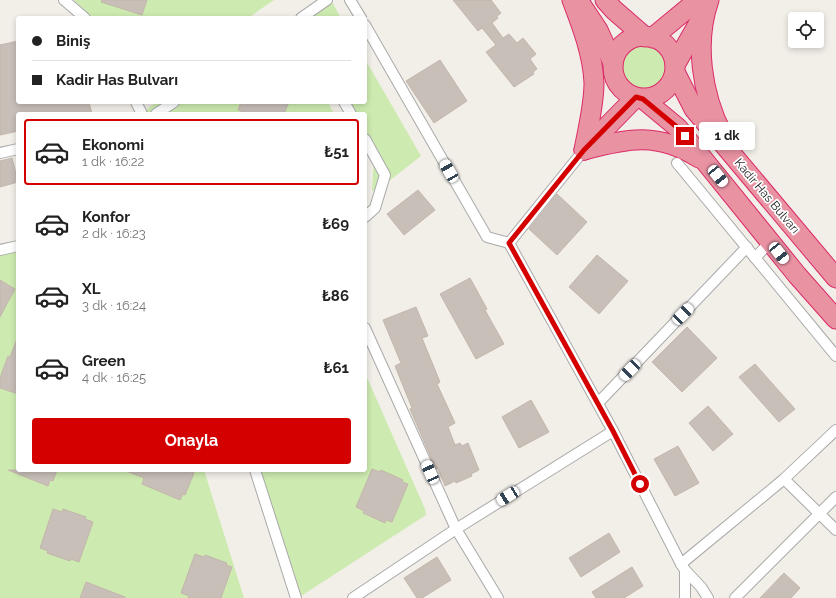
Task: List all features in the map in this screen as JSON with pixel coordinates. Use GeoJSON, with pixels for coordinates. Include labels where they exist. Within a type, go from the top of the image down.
{"type":"FeatureCollection","features":[{"type":"Feature","properties":{"kind":"highway"},"geometry":{"type":"LineString","coordinates":[[572,0],[585,37],[593,73],[593,98],[584,150]]}},
{"type":"Feature","properties":{"kind":"highway"},"geometry":{"type":"LineString","coordinates":[[578,0],[598,30],[623,90],[639,98],[650,98],[664,91],[669,86],[675,68],[704,5]]}},
{"type":"Feature","properties":{"kind":"highway"},"geometry":{"type":"LineString","coordinates":[[604,0],[614,10],[649,37],[666,45],[674,57],[675,68]]}},
{"type":"Feature","properties":{"kind":"highway"},"geometry":{"type":"LineString","coordinates":[[584,150],[614,70],[619,49],[624,44],[638,37],[649,37],[704,5]]}},
{"type":"Feature","properties":{"kind":"highway"},"geometry":{"type":"LineString","coordinates":[[704,5],[702,55],[705,84],[720,131],[738,161]]}},
{"type":"Feature","properties":{"kind":"highway","name":"Kadir Has Bulvarı"},"geometry":{"type":"LineString","coordinates":[[675,68],[694,109],[836,278]]}},
{"type":"Feature","properties":{"kind":"highway"},"geometry":{"type":"LineString","coordinates":[[584,150],[639,98]]}},
{"type":"Feature","properties":{"kind":"highway","name":"Kadir Has Bulvarı"},"geometry":{"type":"LineString","coordinates":[[639,98],[678,128],[797,275],[836,319]]}},
{"type":"Feature","properties":{"kind":"highway"},"geometry":{"type":"LineString","coordinates":[[584,150],[631,140],[649,140],[676,146],[688,151],[709,165]]}},
{"type":"Feature","properties":{"kind":"street"},"geometry":{"type":"LineString","coordinates":[[64,0],[83,16]]}},
{"type":"Feature","properties":{"kind":"street"},"geometry":{"type":"LineString","coordinates":[[304,16],[327,0]]}},
{"type":"Feature","properties":{"kind":"street"},"geometry":{"type":"LineString","coordinates":[[350,0],[360,16]]}},
{"type":"Feature","properties":{"kind":"street"},"geometry":{"type":"LineString","coordinates":[[367,29],[487,237],[509,243],[598,403],[683,567],[701,587],[708,598]]}},
{"type":"Feature","properties":{"kind":"street"},"geometry":{"type":"LineString","coordinates":[[159,112],[171,104]]}},
{"type":"Feature","properties":{"kind":"street"},"geometry":{"type":"LineString","coordinates":[[367,144],[385,175],[375,208],[367,215]]}},
{"type":"Feature","properties":{"kind":"street"},"geometry":{"type":"LineString","coordinates":[[0,153],[16,149]]}},
{"type":"Feature","properties":{"kind":"street"},"geometry":{"type":"LineString","coordinates":[[509,243],[584,150]]}},
{"type":"Feature","properties":{"kind":"street"},"geometry":{"type":"LineString","coordinates":[[677,163],[836,356]]}},
{"type":"Feature","properties":{"kind":"street"},"geometry":{"type":"LineString","coordinates":[[755,258],[770,242]]}},
{"type":"Feature","properties":{"kind":"street"},"geometry":{"type":"LineString","coordinates":[[0,250],[16,246]]}},
{"type":"Feature","properties":{"kind":"street"},"geometry":{"type":"LineString","coordinates":[[598,403],[747,247]]}},
{"type":"Feature","properties":{"kind":"street"},"geometry":{"type":"LineString","coordinates":[[367,332],[456,529],[498,598]]}},
{"type":"Feature","properties":{"kind":"street"},"geometry":{"type":"LineString","coordinates":[[683,567],[784,479],[836,430]]}},
{"type":"Feature","properties":{"kind":"street"},"geometry":{"type":"LineString","coordinates":[[353,598],[456,529],[613,431]]}},
{"type":"Feature","properties":{"kind":"street"},"geometry":{"type":"LineString","coordinates":[[256,472],[296,598]]}},
{"type":"Feature","properties":{"kind":"street"},"geometry":{"type":"LineString","coordinates":[[784,479],[836,530]]}},
{"type":"Feature","properties":{"kind":"street"},"geometry":{"type":"LineString","coordinates":[[735,598],[836,497]]}},
{"type":"Feature","properties":{"kind":"street"},"geometry":{"type":"LineString","coordinates":[[683,567],[685,598]]}},
{"type":"Feature","properties":{"kind":"green space"},"geometry":{"type":"Polygon","coordinates":[[[74,0],[274,0],[251,16],[91,16],[74,0]]]}},
{"type":"Feature","properties":{"kind":"green space"},"geometry":{"type":"Polygon","coordinates":[[[317,0],[331,0],[340,16],[302,16],[300,12],[317,0]]]}},
{"type":"Feature","properties":{"kind":"green space"},"geometry":{"type":"Polygon","coordinates":[[[639,43],[649,43],[658,47],[664,53],[667,58],[667,76],[658,87],[649,91],[639,91],[630,87],[624,81],[620,72],[620,62],[624,53],[630,47],[639,43]]]}},
{"type":"Feature","properties":{"kind":"green space"},"geometry":{"type":"Polygon","coordinates":[[[367,62],[421,156],[375,192],[372,190],[374,155],[367,138],[367,112],[354,112],[349,104],[367,104],[367,62]]]}},
{"type":"Feature","properties":{"kind":"green space"},"geometry":{"type":"Polygon","coordinates":[[[154,104],[329,104],[333,112],[146,112],[148,108],[154,104]]]}},
{"type":"Feature","properties":{"kind":"green space"},"geometry":{"type":"Polygon","coordinates":[[[16,251],[16,472],[205,472],[244,598],[0,598],[0,255],[16,251]]]}},
{"type":"Feature","properties":{"kind":"green space"},"geometry":{"type":"Polygon","coordinates":[[[367,378],[425,509],[426,515],[301,596],[297,593],[256,472],[367,472],[367,378]]]}},
{"type":"Feature","properties":{"kind":"building"},"geometry":{"type":"Polygon","coordinates":[[[102,0],[147,0],[142,15],[101,2],[102,0]]]}},
{"type":"Feature","properties":{"kind":"building"},"geometry":{"type":"Polygon","coordinates":[[[453,0],[491,0],[501,13],[492,23],[503,38],[509,34],[517,43],[523,38],[536,54],[530,59],[537,69],[533,72],[534,74],[514,87],[486,52],[496,45],[482,28],[478,31],[453,0]]]}},
{"type":"Feature","properties":{"kind":"building"},"geometry":{"type":"Polygon","coordinates":[[[16,41],[16,104],[90,104],[92,112],[16,112],[16,131],[0,135],[0,45],[16,41]]]}},
{"type":"Feature","properties":{"kind":"building"},"geometry":{"type":"Polygon","coordinates":[[[440,60],[467,101],[434,123],[406,81],[440,60]]]}},
{"type":"Feature","properties":{"kind":"building"},"geometry":{"type":"Polygon","coordinates":[[[240,104],[288,104],[285,112],[244,112],[238,110],[240,104]]]}},
{"type":"Feature","properties":{"kind":"building"},"geometry":{"type":"Polygon","coordinates":[[[12,158],[16,174],[16,183],[0,187],[0,161],[12,158]]]}},
{"type":"Feature","properties":{"kind":"building"},"geometry":{"type":"Polygon","coordinates":[[[418,190],[435,210],[404,235],[387,214],[418,190]]]}},
{"type":"Feature","properties":{"kind":"building"},"geometry":{"type":"Polygon","coordinates":[[[557,194],[587,222],[557,255],[529,229],[557,194]]]}},
{"type":"Feature","properties":{"kind":"building"},"geometry":{"type":"Polygon","coordinates":[[[597,255],[628,281],[599,314],[569,287],[597,255]]]}},
{"type":"Feature","properties":{"kind":"building"},"geometry":{"type":"Polygon","coordinates":[[[470,278],[487,309],[485,310],[504,344],[476,359],[440,294],[470,278]]]}},
{"type":"Feature","properties":{"kind":"building"},"geometry":{"type":"Polygon","coordinates":[[[0,280],[15,289],[0,317],[0,280]]]}},
{"type":"Feature","properties":{"kind":"building"},"geometry":{"type":"Polygon","coordinates":[[[416,307],[428,336],[422,338],[440,382],[437,384],[455,423],[448,427],[455,445],[460,443],[462,446],[468,443],[479,470],[471,474],[472,476],[456,483],[455,481],[445,486],[410,409],[412,408],[395,366],[401,363],[383,320],[416,307]]]}},
{"type":"Feature","properties":{"kind":"building"},"geometry":{"type":"Polygon","coordinates":[[[687,327],[717,358],[682,392],[652,362],[687,327]]]}},
{"type":"Feature","properties":{"kind":"building"},"geometry":{"type":"Polygon","coordinates":[[[16,342],[16,393],[0,388],[0,378],[8,356],[10,357],[16,342]]]}},
{"type":"Feature","properties":{"kind":"building"},"geometry":{"type":"Polygon","coordinates":[[[755,364],[795,409],[779,422],[739,377],[755,364]]]}},
{"type":"Feature","properties":{"kind":"building"},"geometry":{"type":"Polygon","coordinates":[[[531,400],[549,432],[519,448],[502,417],[531,400]]]}},
{"type":"Feature","properties":{"kind":"building"},"geometry":{"type":"Polygon","coordinates":[[[708,406],[733,434],[713,451],[689,423],[708,406]]]}},
{"type":"Feature","properties":{"kind":"building"},"geometry":{"type":"Polygon","coordinates":[[[678,446],[699,483],[675,496],[654,459],[678,446]]]}},
{"type":"Feature","properties":{"kind":"building"},"geometry":{"type":"Polygon","coordinates":[[[372,469],[380,472],[381,470],[403,480],[402,482],[408,484],[392,522],[386,520],[385,523],[363,513],[364,511],[356,507],[372,469]]]}},
{"type":"Feature","properties":{"kind":"building"},"geometry":{"type":"Polygon","coordinates":[[[8,470],[16,470],[16,472],[56,472],[53,481],[50,480],[48,486],[8,470]]]}},
{"type":"Feature","properties":{"kind":"building"},"geometry":{"type":"Polygon","coordinates":[[[129,472],[194,473],[185,495],[183,494],[180,500],[142,484],[144,478],[129,472]]]}},
{"type":"Feature","properties":{"kind":"building"},"geometry":{"type":"Polygon","coordinates":[[[53,509],[62,512],[63,509],[86,517],[85,519],[93,522],[79,562],[71,559],[70,561],[47,553],[48,551],[40,548],[53,509]]]}},
{"type":"Feature","properties":{"kind":"building"},"geometry":{"type":"Polygon","coordinates":[[[609,533],[620,552],[581,577],[569,558],[609,533]]]}},
{"type":"Feature","properties":{"kind":"building"},"geometry":{"type":"Polygon","coordinates":[[[195,554],[204,557],[205,555],[227,563],[226,565],[232,567],[221,598],[188,598],[189,596],[181,593],[195,554]]]}},
{"type":"Feature","properties":{"kind":"building"},"geometry":{"type":"Polygon","coordinates":[[[437,557],[451,580],[422,598],[417,598],[404,578],[437,557]]]}},
{"type":"Feature","properties":{"kind":"building"},"geometry":{"type":"Polygon","coordinates":[[[632,567],[643,586],[624,598],[596,598],[592,592],[632,567]]]}},
{"type":"Feature","properties":{"kind":"building"},"geometry":{"type":"Polygon","coordinates":[[[784,573],[800,588],[791,598],[760,598],[784,573]]]}},
{"type":"Feature","properties":{"kind":"building"},"geometry":{"type":"Polygon","coordinates":[[[86,582],[125,597],[125,598],[80,598],[86,582]]]}},
{"type":"Feature","properties":{"kind":"route"},"geometry":{"type":"LineString","coordinates":[[640,484],[613,431],[509,243],[584,150],[636,97],[643,99],[678,128],[685,136]]}}]}
